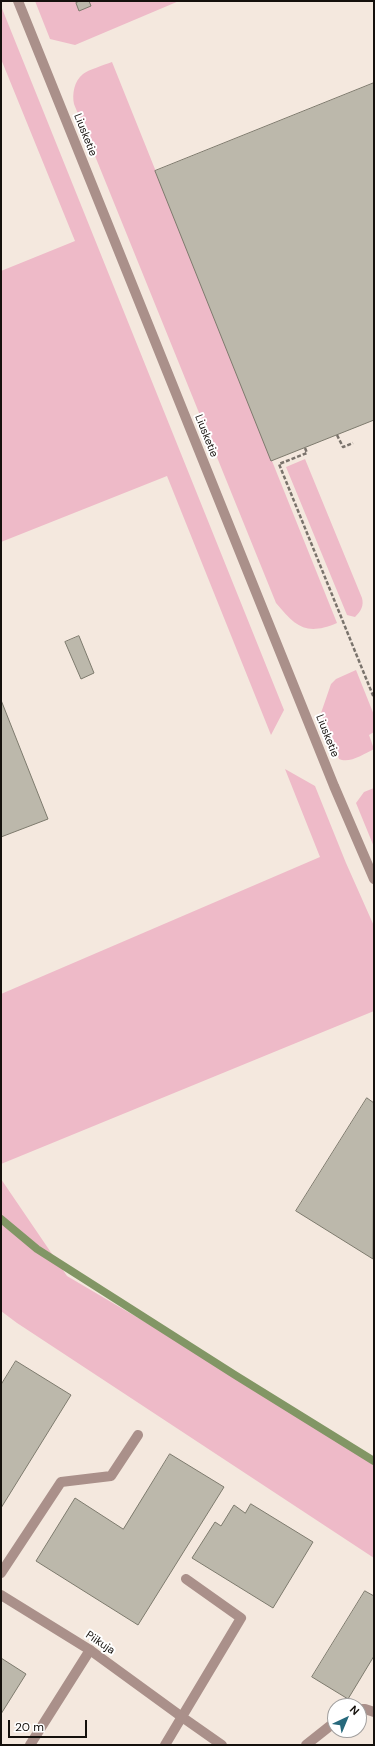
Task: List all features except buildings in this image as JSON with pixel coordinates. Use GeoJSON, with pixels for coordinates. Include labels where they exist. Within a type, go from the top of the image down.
{"type":"FeatureCollection","features":[{"type":"Feature","properties":{"kind":"street","name":"Liusketie"},"geometry":{"type":"LineString","coordinates":[[18,1],[329,772],[374,879]]}},
{"type":"Feature","properties":{"kind":"street"},"geometry":{"type":"LineString","coordinates":[[1,1573],[61,1482],[112,1476],[138,1435]]}},
{"type":"Feature","properties":{"kind":"street"},"geometry":{"type":"LineString","coordinates":[[164,1745],[241,1618],[186,1579]]}},
{"type":"Feature","properties":{"kind":"street","name":"Piikuja"},"geometry":{"type":"LineString","coordinates":[[1,1595],[90,1650],[222,1745]]}},
{"type":"Feature","properties":{"kind":"street"},"geometry":{"type":"LineString","coordinates":[[30,1745],[90,1650]]}},
{"type":"Feature","properties":{"kind":"street"},"geometry":{"type":"LineString","coordinates":[[306,1745],[327,1728]]}},
{"type":"Feature","properties":{"kind":"path"},"geometry":{"type":"LineString","coordinates":[[338,435],[343,447],[353,443]]}},
{"type":"Feature","properties":{"kind":"path"},"geometry":{"type":"LineString","coordinates":[[304,448],[307,453],[279,464],[374,698]]}},
{"type":"Feature","properties":{"kind":"shaded area"},"geometry":{"type":"Polygon","coordinates":[[[35,1],[179,1],[75,45],[50,39],[35,1]]]}},
{"type":"Feature","properties":{"kind":"shaded area"},"geometry":{"type":"Polygon","coordinates":[[[1,6],[284,710],[271,735],[167,476],[1,542],[1,271],[75,241],[1,59],[1,6]]]}},
{"type":"Feature","properties":{"kind":"shaded area"},"geometry":{"type":"Polygon","coordinates":[[[112,62],[337,623],[317,629],[302,627],[290,618],[276,603],[74,104],[74,88],[80,77],[89,71],[112,62]]]}},
{"type":"Feature","properties":{"kind":"shaded area"},"geometry":{"type":"Polygon","coordinates":[[[305,459],[362,598],[362,608],[355,617],[347,615],[286,467],[305,459]]]}},
{"type":"Feature","properties":{"kind":"shaded area"},"geometry":{"type":"Polygon","coordinates":[[[356,670],[374,715],[374,732],[369,735],[374,749],[356,758],[343,760],[339,759],[321,713],[331,684],[336,679],[356,670]]]}},
{"type":"Feature","properties":{"kind":"shaded area"},"geometry":{"type":"Polygon","coordinates":[[[285,769],[315,786],[346,863],[374,926],[374,1011],[1,1164],[1,994],[320,857],[285,769]]]}},
{"type":"Feature","properties":{"kind":"shaded area"},"geometry":{"type":"Polygon","coordinates":[[[374,788],[374,847],[356,803],[364,792],[374,788]]]}},
{"type":"Feature","properties":{"kind":"shaded area"},"geometry":{"type":"Polygon","coordinates":[[[1,1179],[67,1276],[374,1457],[374,1558],[1,1311],[1,1179]]]}},
{"type":"Feature","properties":{"kind":"waterway"},"geometry":{"type":"LineString","coordinates":[[1,1219],[37,1249],[235,1375],[374,1461]]}}]}
